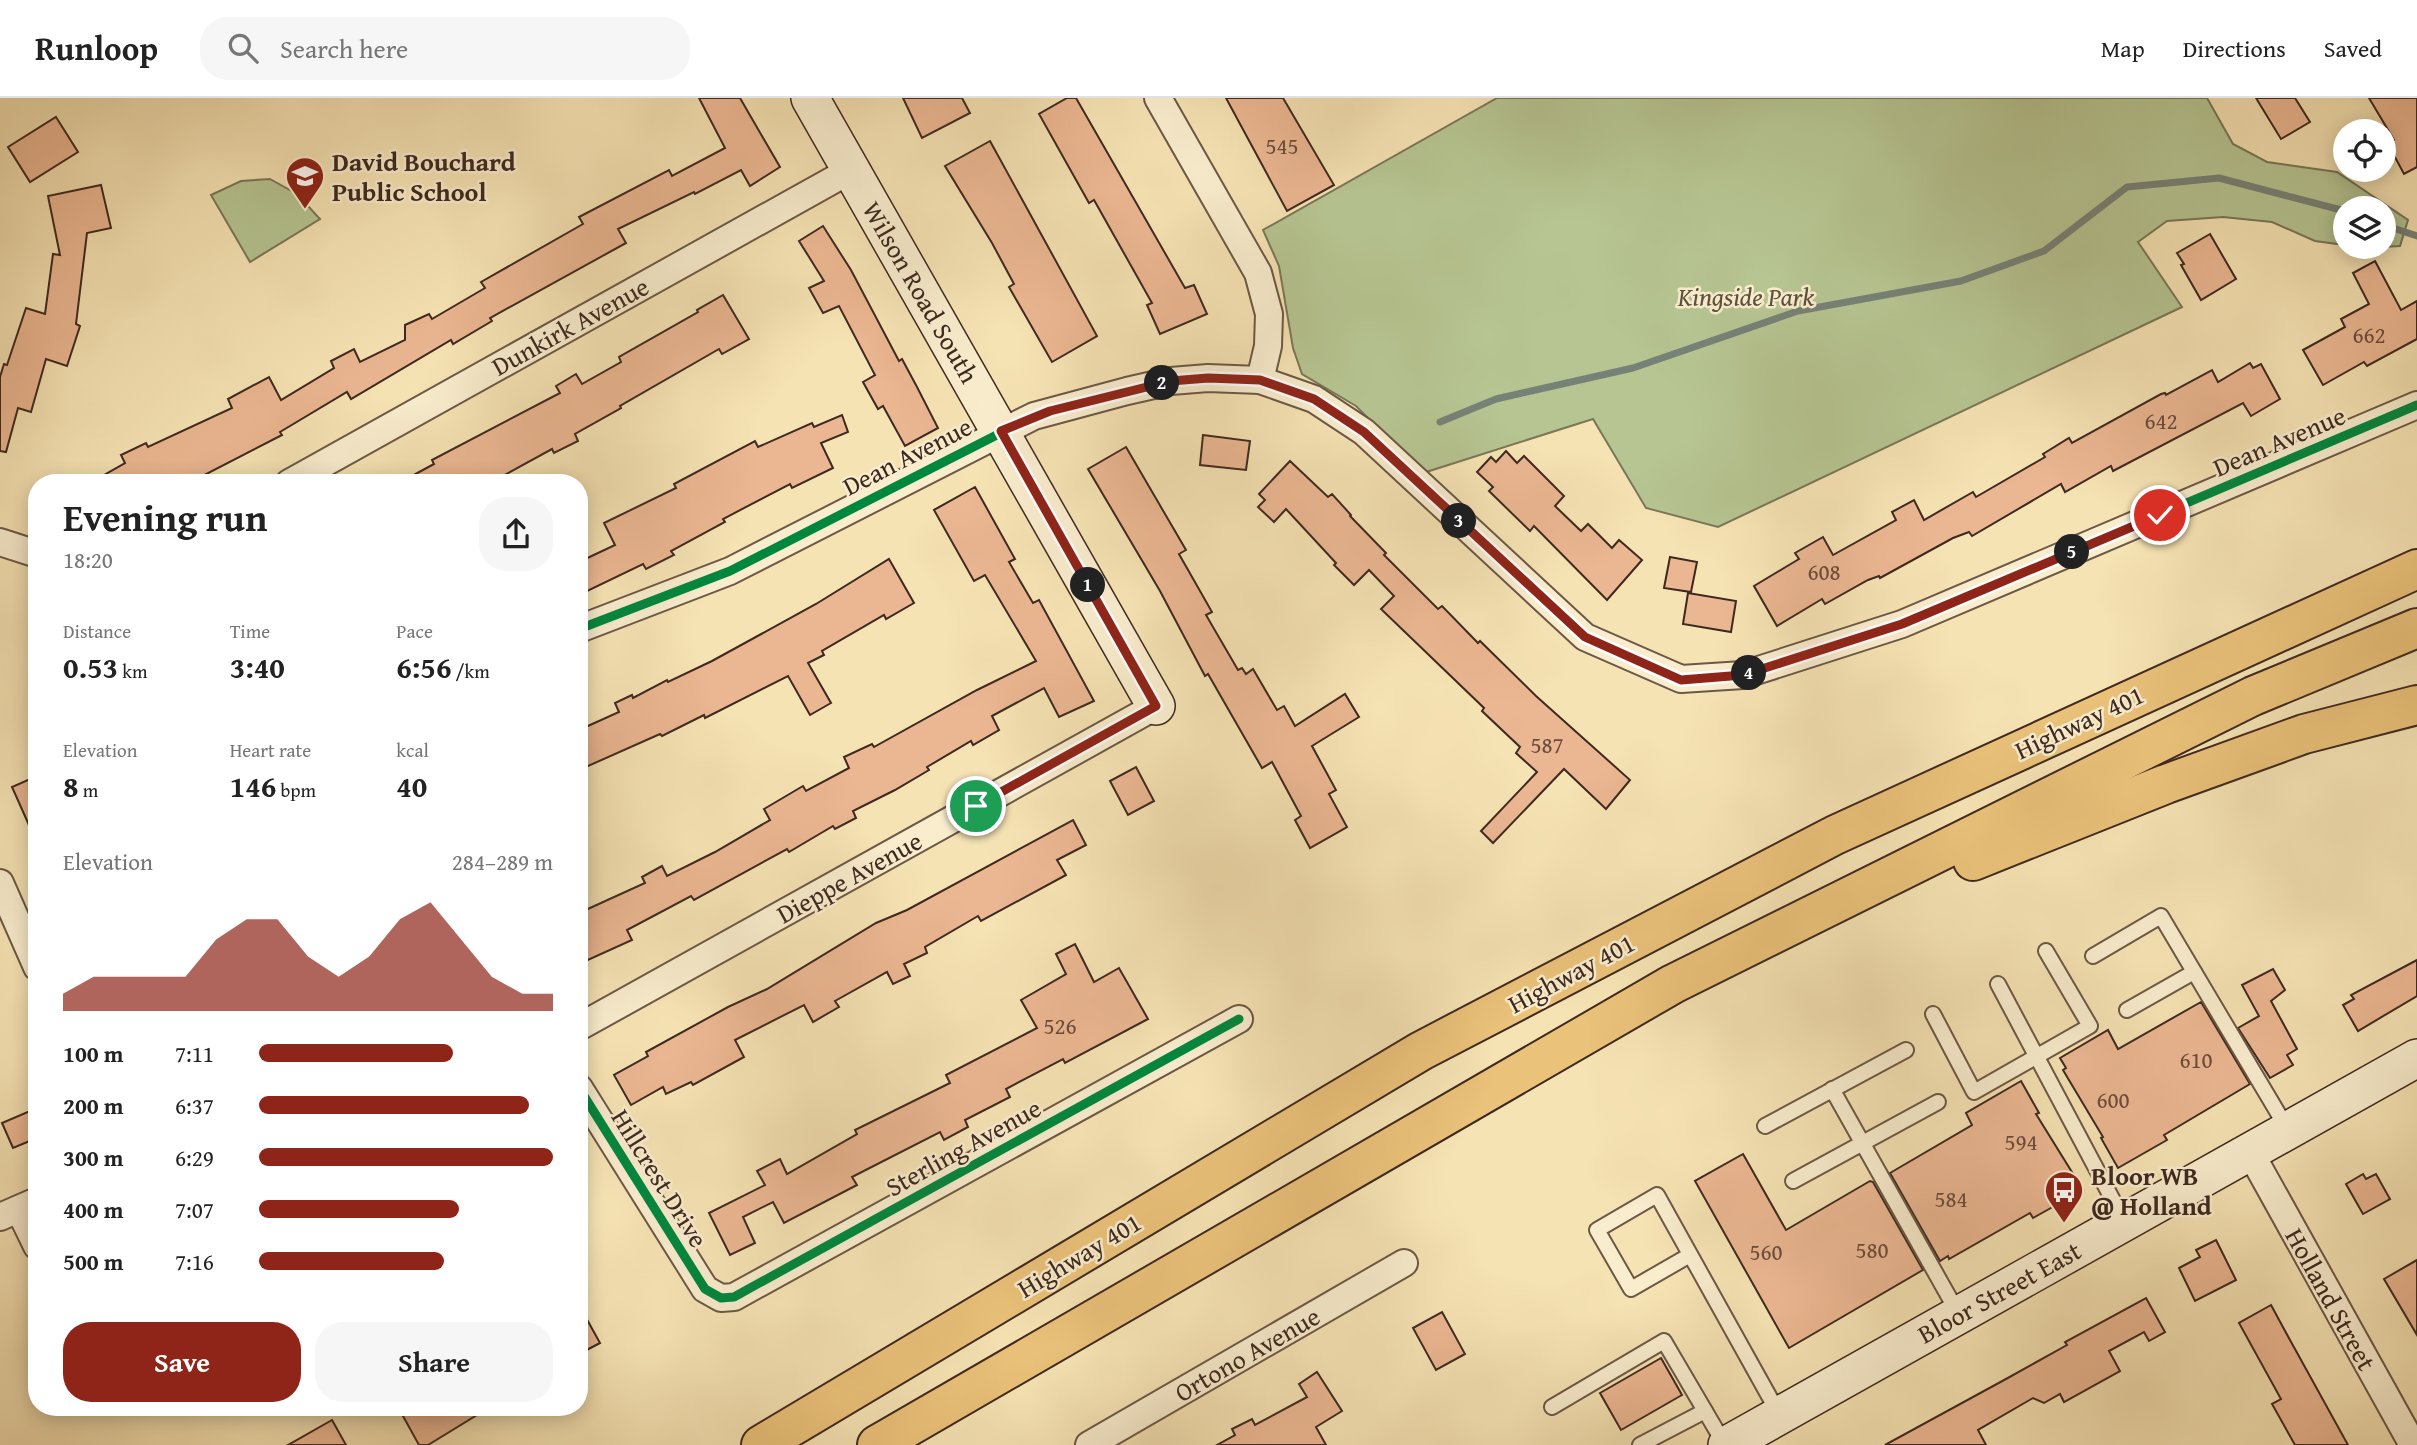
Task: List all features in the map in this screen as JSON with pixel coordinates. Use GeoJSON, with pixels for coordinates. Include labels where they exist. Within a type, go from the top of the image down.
{"type":"FeatureCollection","features":[{"type":"Feature","properties":{"kind":"highway","name":"Highway 401"},"geometry":{"type":"LineString","coordinates":[[761,1445],[1421,1051],[1835,835],[2417,569]]}},
{"type":"Feature","properties":{"kind":"highway","name":"Highway 401"},"geometry":{"type":"LineString","coordinates":[[877,1445],[1673,984],[2253,696],[2417,628]]}},
{"type":"Feature","properties":{"kind":"highway"},"geometry":{"type":"LineString","coordinates":[[1673,984],[2166,783],[2304,734],[2417,705]]}},
{"type":"Feature","properties":{"kind":"main road","name":"Wilson Road South"},"geometry":{"type":"LineString","coordinates":[[810,98],[1156,706]]}},
{"type":"Feature","properties":{"kind":"main road","name":"Bloor Street East"},"geometry":{"type":"LineString","coordinates":[[1726,1445],[2417,1058]]}},
{"type":"Feature","properties":{"kind":"street"},"geometry":{"type":"LineString","coordinates":[[1158,98],[1258,273],[1269,314],[1268,346],[1260,380]]}},
{"type":"Feature","properties":{"kind":"street","name":"Dunkirk Avenue"},"geometry":{"type":"LineString","coordinates":[[305,474],[851,170]]}},
{"type":"Feature","properties":{"kind":"street","name":"Dean Avenue"},"geometry":{"type":"LineString","coordinates":[[588,626],[730,571],[1001,431],[1050,411],[1171,381],[1208,378],[1260,380],[1314,399],[1364,432],[1585,637],[1681,680],[1743,675],[1902,624],[2417,405]]}},
{"type":"Feature","properties":{"kind":"street"},"geometry":{"type":"LineString","coordinates":[[0,542],[28,551]]}},
{"type":"Feature","properties":{"kind":"street","name":"Dieppe Avenue"},"geometry":{"type":"LineString","coordinates":[[588,1022],[1156,706]]}},
{"type":"Feature","properties":{"kind":"street"},"geometry":{"type":"LineString","coordinates":[[0,883],[28,947]]}},
{"type":"Feature","properties":{"kind":"street","name":"Sterling Avenue"},"geometry":{"type":"LineString","coordinates":[[705,1289],[722,1298],[734,1297],[1239,1019]]}},
{"type":"Feature","properties":{"kind":"street","name":"Hillcrest Drive"},"geometry":{"type":"LineString","coordinates":[[588,1102],[705,1289]]}},
{"type":"Feature","properties":{"kind":"street","name":"Holland Street"},"geometry":{"type":"LineString","coordinates":[[2250,1152],[2413,1445]]}},
{"type":"Feature","properties":{"kind":"street"},"geometry":{"type":"LineString","coordinates":[[19,1209],[28,1228]]}},
{"type":"Feature","properties":{"kind":"street","name":"Ortono Avenue"},"geometry":{"type":"LineString","coordinates":[[1089,1445],[1404,1264]]}},
{"type":"Feature","properties":{"kind":"lane"},"geometry":{"type":"LineString","coordinates":[[2093,956],[2161,916],[2288,1131]]}},
{"type":"Feature","properties":{"kind":"lane"},"geometry":{"type":"LineString","coordinates":[[1933,1014],[1974,1092],[2090,1026],[2046,951]]}},
{"type":"Feature","properties":{"kind":"lane"},"geometry":{"type":"LineString","coordinates":[[2127,1010],[2194,972]]}},
{"type":"Feature","properties":{"kind":"lane"},"geometry":{"type":"LineString","coordinates":[[1998,984],[2125,1222]]}},
{"type":"Feature","properties":{"kind":"lane"},"geometry":{"type":"LineString","coordinates":[[1765,1126],[1906,1050]]}},
{"type":"Feature","properties":{"kind":"lane"},"geometry":{"type":"LineString","coordinates":[[1832,1089],[1959,1315]]}},
{"type":"Feature","properties":{"kind":"lane"},"geometry":{"type":"LineString","coordinates":[[1793,1181],[1938,1102]]}},
{"type":"Feature","properties":{"kind":"lane"},"geometry":{"type":"LineString","coordinates":[[1690,1255],[1631,1289],[1597,1230],[1657,1195],[1780,1415]]}},
{"type":"Feature","properties":{"kind":"lane"},"geometry":{"type":"LineString","coordinates":[[1552,1407],[1664,1341],[1726,1445]]}},
{"type":"Feature","properties":{"kind":"lane"},"geometry":{"type":"LineString","coordinates":[[1640,1445],[1705,1411]]}},
{"type":"Feature","properties":{"kind":"green space","name":"Kingside Park"},"geometry":{"type":"Polygon","coordinates":[[[1497,98],[2207,98],[2233,144],[2267,162],[2333,171],[2333,182],[2352,182],[2372,196],[2333,196],[2333,243],[2315,241],[2272,222],[2223,217],[2167,221],[2138,242],[2182,307],[1718,527],[1646,508],[1593,419],[1423,473],[1356,406],[1302,374],[1293,348],[1279,266],[1263,230],[1497,98]]]}},
{"type":"Feature","properties":{"kind":"green space"},"geometry":{"type":"Polygon","coordinates":[[[270,179],[297,194],[320,219],[250,262],[211,195],[241,181],[270,179]]]}},
{"type":"Feature","properties":{"kind":"green space","name":"Kingside Park"},"geometry":{"type":"Polygon","coordinates":[[[2396,212],[2408,220],[2400,246],[2396,246],[2396,212]]]}},
{"type":"Feature","properties":{"kind":"building"},"geometry":{"type":"Polygon","coordinates":[[[699,98],[740,98],[780,167],[750,186],[741,170],[618,229],[626,243],[490,318],[492,321],[453,344],[451,340],[351,399],[347,392],[280,432],[282,435],[206,474],[106,474],[125,463],[121,455],[146,443],[148,447],[232,408],[228,399],[269,377],[281,400],[334,368],[331,361],[354,349],[360,362],[405,340],[405,325],[429,314],[432,319],[485,288],[481,282],[583,224],[579,217],[669,170],[672,176],[725,148],[699,98]]]}},
{"type":"Feature","properties":{"kind":"building"},"geometry":{"type":"Polygon","coordinates":[[[903,98],[962,98],[970,113],[922,138],[903,98]]]}},
{"type":"Feature","properties":{"kind":"building"},"geometry":{"type":"Polygon","coordinates":[[[1067,98],[1076,98],[1185,288],[1194,285],[1207,314],[1160,334],[1147,305],[1152,303],[1094,200],[1089,203],[1039,114],[1067,98]]]}},
{"type":"Feature","properties":{"kind":"building"},"geometry":{"type":"Polygon","coordinates":[[[1226,98],[1283,98],[1334,185],[1287,211],[1226,98]]]}},
{"type":"Feature","properties":{"kind":"building"},"geometry":{"type":"Polygon","coordinates":[[[2256,98],[2295,98],[2310,122],[2281,139],[2256,98]]]}},
{"type":"Feature","properties":{"kind":"building"},"geometry":{"type":"Polygon","coordinates":[[[2369,98],[2417,98],[2417,167],[2404,174],[2396,159],[2396,119],[2382,119],[2369,98]]]}},
{"type":"Feature","properties":{"kind":"building"},"geometry":{"type":"Polygon","coordinates":[[[56,117],[78,152],[30,182],[8,147],[56,117]]]}},
{"type":"Feature","properties":{"kind":"building"},"geometry":{"type":"Polygon","coordinates":[[[990,141],[1097,336],[1052,362],[1009,287],[1014,284],[992,243],[945,166],[990,141]]]}},
{"type":"Feature","properties":{"kind":"building"},"geometry":{"type":"Polygon","coordinates":[[[101,185],[111,228],[87,233],[76,324],[80,326],[67,366],[46,359],[31,412],[18,408],[6,452],[0,451],[0,377],[4,364],[7,365],[26,308],[45,314],[53,254],[60,255],[48,196],[101,185]]]}},
{"type":"Feature","properties":{"kind":"building"},"geometry":{"type":"Polygon","coordinates":[[[823,226],[851,270],[899,361],[902,359],[938,428],[905,446],[883,406],[878,409],[863,382],[875,375],[839,306],[823,313],[809,288],[824,281],[799,241],[823,226]]]}},
{"type":"Feature","properties":{"kind":"building"},"geometry":{"type":"Polygon","coordinates":[[[2210,234],[2236,279],[2201,300],[2177,253],[2210,234]]]}},
{"type":"Feature","properties":{"kind":"building"},"geometry":{"type":"Polygon","coordinates":[[[2375,261],[2401,310],[2417,301],[2417,339],[2367,366],[2364,362],[2323,385],[2303,350],[2345,327],[2341,319],[2369,304],[2353,273],[2375,261]]]}},
{"type":"Feature","properties":{"kind":"building"},"geometry":{"type":"Polygon","coordinates":[[[723,295],[749,339],[722,354],[719,349],[620,406],[621,408],[575,434],[578,441],[554,453],[552,449],[506,474],[416,474],[434,464],[432,460],[560,393],[556,386],[576,374],[582,384],[621,362],[619,357],[698,312],[697,310],[723,295]]]}},
{"type":"Feature","properties":{"kind":"building"},"geometry":{"type":"Polygon","coordinates":[[[2250,363],[2253,368],[2261,364],[2280,399],[2251,416],[2243,403],[2113,471],[2111,466],[2065,492],[2061,484],[1972,536],[1969,532],[1953,538],[1825,604],[1822,599],[1777,626],[1754,586],[1799,559],[1795,553],[1823,537],[1833,555],[1896,520],[1892,512],[1914,500],[1924,520],[1973,492],[1976,497],[2045,457],[2043,454],[2069,438],[2072,443],[2161,394],[2166,395],[2212,370],[2218,382],[2250,363]]]}},
{"type":"Feature","properties":{"kind":"building"},"geometry":{"type":"Polygon","coordinates":[[[842,415],[848,432],[821,443],[833,468],[792,488],[790,484],[723,519],[725,522],[671,551],[674,555],[646,569],[643,564],[588,591],[588,558],[615,545],[604,523],[676,488],[674,484],[755,441],[758,447],[812,423],[814,427],[842,415]]]}},
{"type":"Feature","properties":{"kind":"building"},"geometry":{"type":"Polygon","coordinates":[[[1203,435],[1250,441],[1246,470],[1200,465],[1203,435]]]}},
{"type":"Feature","properties":{"kind":"building"},"geometry":{"type":"Polygon","coordinates":[[[1126,447],[1186,550],[1179,554],[1212,612],[1206,615],[1238,670],[1242,668],[1246,674],[1253,669],[1277,710],[1284,706],[1295,726],[1345,694],[1359,717],[1312,746],[1336,790],[1329,794],[1347,827],[1310,848],[1295,820],[1301,816],[1272,762],[1262,768],[1208,674],[1205,676],[1160,591],[1088,469],[1126,447]]]}},
{"type":"Feature","properties":{"kind":"building"},"geometry":{"type":"Polygon","coordinates":[[[1506,451],[1517,463],[1524,456],[1564,496],[1555,506],[1581,531],[1588,524],[1612,548],[1619,540],[1642,560],[1607,600],[1534,526],[1530,531],[1489,491],[1493,487],[1477,472],[1491,457],[1496,462],[1506,451]]]}},
{"type":"Feature","properties":{"kind":"building"},"geometry":{"type":"Polygon","coordinates":[[[1290,461],[1328,497],[1332,494],[1386,553],[1384,555],[1438,609],[1442,606],[1478,643],[1480,641],[1536,696],[1630,780],[1606,809],[1564,769],[1493,843],[1481,831],[1537,772],[1516,753],[1520,747],[1482,711],[1484,708],[1381,609],[1394,596],[1369,570],[1354,585],[1286,509],[1274,522],[1258,507],[1265,500],[1259,494],[1290,461]]]}},
{"type":"Feature","properties":{"kind":"building"},"geometry":{"type":"Polygon","coordinates":[[[975,487],[1015,559],[1009,562],[1033,603],[1039,600],[1094,701],[1059,717],[1044,688],[992,716],[999,730],[973,745],[971,741],[927,767],[929,770],[853,811],[856,818],[835,829],[833,826],[789,852],[787,849],[694,900],[691,896],[627,930],[632,940],[588,960],[588,909],[645,883],[642,877],[662,866],[667,876],[715,852],[770,820],[764,809],[803,786],[806,791],[849,768],[844,757],[872,744],[874,747],[1036,661],[985,575],[974,581],[934,510],[975,487]]]}},
{"type":"Feature","properties":{"kind":"building"},"geometry":{"type":"Polygon","coordinates":[[[1670,557],[1697,562],[1691,592],[1664,588],[1670,557]]]}},
{"type":"Feature","properties":{"kind":"building"},"geometry":{"type":"Polygon","coordinates":[[[889,559],[914,603],[886,619],[884,615],[822,651],[824,655],[808,663],[831,703],[810,715],[788,676],[705,718],[704,715],[662,736],[660,734],[588,766],[588,726],[619,712],[615,703],[632,695],[633,698],[712,661],[816,604],[889,559]]]}},
{"type":"Feature","properties":{"kind":"building"},"geometry":{"type":"Polygon","coordinates":[[[1688,593],[1736,601],[1731,632],[1683,624],[1688,593]]]}},
{"type":"Feature","properties":{"kind":"building"},"geometry":{"type":"Polygon","coordinates":[[[1136,767],[1154,801],[1128,815],[1110,781],[1136,767]]]}},
{"type":"Feature","properties":{"kind":"building"},"geometry":{"type":"Polygon","coordinates":[[[28,780],[28,823],[12,787],[28,780]]]}},
{"type":"Feature","properties":{"kind":"building"},"geometry":{"type":"Polygon","coordinates":[[[1073,820],[1086,845],[1057,860],[1066,875],[981,921],[978,916],[925,947],[927,953],[904,964],[910,976],[893,984],[887,972],[835,1001],[839,1007],[813,1022],[804,1005],[735,1040],[744,1057],[693,1085],[691,1082],[666,1094],[663,1087],[631,1105],[614,1075],[648,1056],[646,1052],[767,989],[876,923],[907,910],[1073,820]]]}},
{"type":"Feature","properties":{"kind":"building"},"geometry":{"type":"Polygon","coordinates":[[[1075,944],[1094,982],[1119,968],[1148,1019],[1065,1063],[1063,1059],[1006,1089],[1010,1097],[965,1120],[968,1127],[944,1140],[940,1132],[852,1177],[857,1185],[784,1223],[773,1202],[743,1217],[755,1243],[730,1255],[709,1213],[765,1185],[757,1171],[780,1159],[787,1174],[857,1134],[855,1130],[950,1083],[946,1075],[1037,1028],[1021,1000],[1066,974],[1056,954],[1075,944]]]}},
{"type":"Feature","properties":{"kind":"building"},"geometry":{"type":"Polygon","coordinates":[[[2417,960],[2417,996],[2358,1031],[2343,1005],[2354,999],[2351,995],[2417,960]]]}},
{"type":"Feature","properties":{"kind":"building"},"geometry":{"type":"Polygon","coordinates":[[[2273,969],[2285,990],[2271,1001],[2297,1049],[2287,1055],[2293,1065],[2270,1078],[2238,1028],[2259,1016],[2242,985],[2273,969]]]}},
{"type":"Feature","properties":{"kind":"building"},"geometry":{"type":"Polygon","coordinates":[[[2201,1002],[2250,1084],[2164,1135],[2167,1140],[2118,1168],[2063,1070],[2066,1068],[2060,1058],[2108,1030],[2118,1049],[2201,1002]]]}},
{"type":"Feature","properties":{"kind":"building"},"geometry":{"type":"Polygon","coordinates":[[[2021,1081],[2039,1113],[2036,1114],[2083,1190],[2033,1218],[2030,1213],[1949,1259],[1948,1256],[1940,1261],[1890,1173],[1972,1125],[1966,1113],[2021,1081]]]}},
{"type":"Feature","properties":{"kind":"building"},"geometry":{"type":"Polygon","coordinates":[[[28,1112],[28,1142],[13,1148],[2,1123],[28,1112]]]}},
{"type":"Feature","properties":{"kind":"building"},"geometry":{"type":"Polygon","coordinates":[[[1743,1154],[1786,1230],[1870,1181],[1873,1182],[1923,1270],[1789,1348],[1695,1181],[1743,1154]]]}},
{"type":"Feature","properties":{"kind":"building"},"geometry":{"type":"Polygon","coordinates":[[[2363,1174],[2366,1179],[2376,1174],[2390,1199],[2363,1214],[2346,1184],[2363,1174]]]}},
{"type":"Feature","properties":{"kind":"building"},"geometry":{"type":"Polygon","coordinates":[[[2216,1240],[2236,1280],[2195,1301],[2179,1268],[2200,1257],[2196,1250],[2216,1240]]]}},
{"type":"Feature","properties":{"kind":"building"},"geometry":{"type":"Polygon","coordinates":[[[2417,1260],[2417,1335],[2384,1279],[2417,1260]]]}},
{"type":"Feature","properties":{"kind":"building"},"geometry":{"type":"Polygon","coordinates":[[[2146,1298],[2165,1332],[2149,1341],[2144,1332],[2109,1351],[2120,1371],[2064,1402],[2060,1394],[2044,1403],[2033,1398],[1978,1430],[1986,1445],[1885,1445],[2067,1345],[2065,1342],[2146,1298]]]}},
{"type":"Feature","properties":{"kind":"building"},"geometry":{"type":"Polygon","coordinates":[[[2271,1305],[2348,1445],[2295,1445],[2272,1404],[2281,1399],[2239,1323],[2271,1305]]]}},
{"type":"Feature","properties":{"kind":"building"},"geometry":{"type":"Polygon","coordinates":[[[1442,1312],[1465,1354],[1436,1370],[1413,1328],[1442,1312]]]}},
{"type":"Feature","properties":{"kind":"building"},"geometry":{"type":"Polygon","coordinates":[[[588,1321],[600,1343],[588,1349],[588,1321]]]}},
{"type":"Feature","properties":{"kind":"building"},"geometry":{"type":"Polygon","coordinates":[[[1661,1358],[1682,1395],[1621,1430],[1600,1393],[1661,1358]]]}},
{"type":"Feature","properties":{"kind":"building"},"geometry":{"type":"Polygon","coordinates":[[[1317,1372],[1342,1411],[1316,1427],[1326,1445],[1217,1445],[1235,1435],[1232,1429],[1252,1419],[1255,1425],[1307,1397],[1299,1384],[1317,1372]]]}},
{"type":"Feature","properties":{"kind":"building"},"geometry":{"type":"Polygon","coordinates":[[[403,1416],[475,1416],[428,1445],[419,1445],[403,1416]]]}},
{"type":"Feature","properties":{"kind":"building"},"geometry":{"type":"Polygon","coordinates":[[[332,1420],[346,1445],[288,1445],[332,1420]]]}},
{"type":"Feature","properties":{"kind":"waterway"},"geometry":{"type":"LineString","coordinates":[[1440,422],[1496,399],[1633,368],[1798,311],[1961,281],[2044,251],[2127,187],[2219,178],[2333,208]]}},
{"type":"Feature","properties":{"kind":"waterway"},"geometry":{"type":"LineString","coordinates":[[2396,229],[2417,236]]}},
{"type":"Feature","properties":{"kind":"cycle path"},"geometry":{"type":"LineString","coordinates":[[588,626],[730,571],[1034,416],[1171,381],[1208,378],[1260,380],[1314,399],[1364,432],[1585,637],[1681,679],[1743,675],[1902,624],[2417,405]]}},
{"type":"Feature","properties":{"kind":"cycle path"},"geometry":{"type":"LineString","coordinates":[[588,1102],[705,1289],[721,1298],[734,1297],[1239,1019]]}},
{"type":"Feature","properties":{"kind":"place","name":"David Bouchard Public School"},"geometry":{"type":"Point","coordinates":[305,210]}},
{"type":"Feature","properties":{"kind":"place","name":"Bloor WB @ Holland"},"geometry":{"type":"Point","coordinates":[2064,1224]}},
{"type":"Feature","properties":{"kind":"route"},"geometry":{"type":"LineString","coordinates":[[976,806],[1156,706],[1001,431],[1034,416],[1126,391],[1171,381],[1208,378],[1260,380],[1314,399],[1364,432],[1585,637],[1681,680],[1743,675],[1902,624],[2160,515]]}}]}
